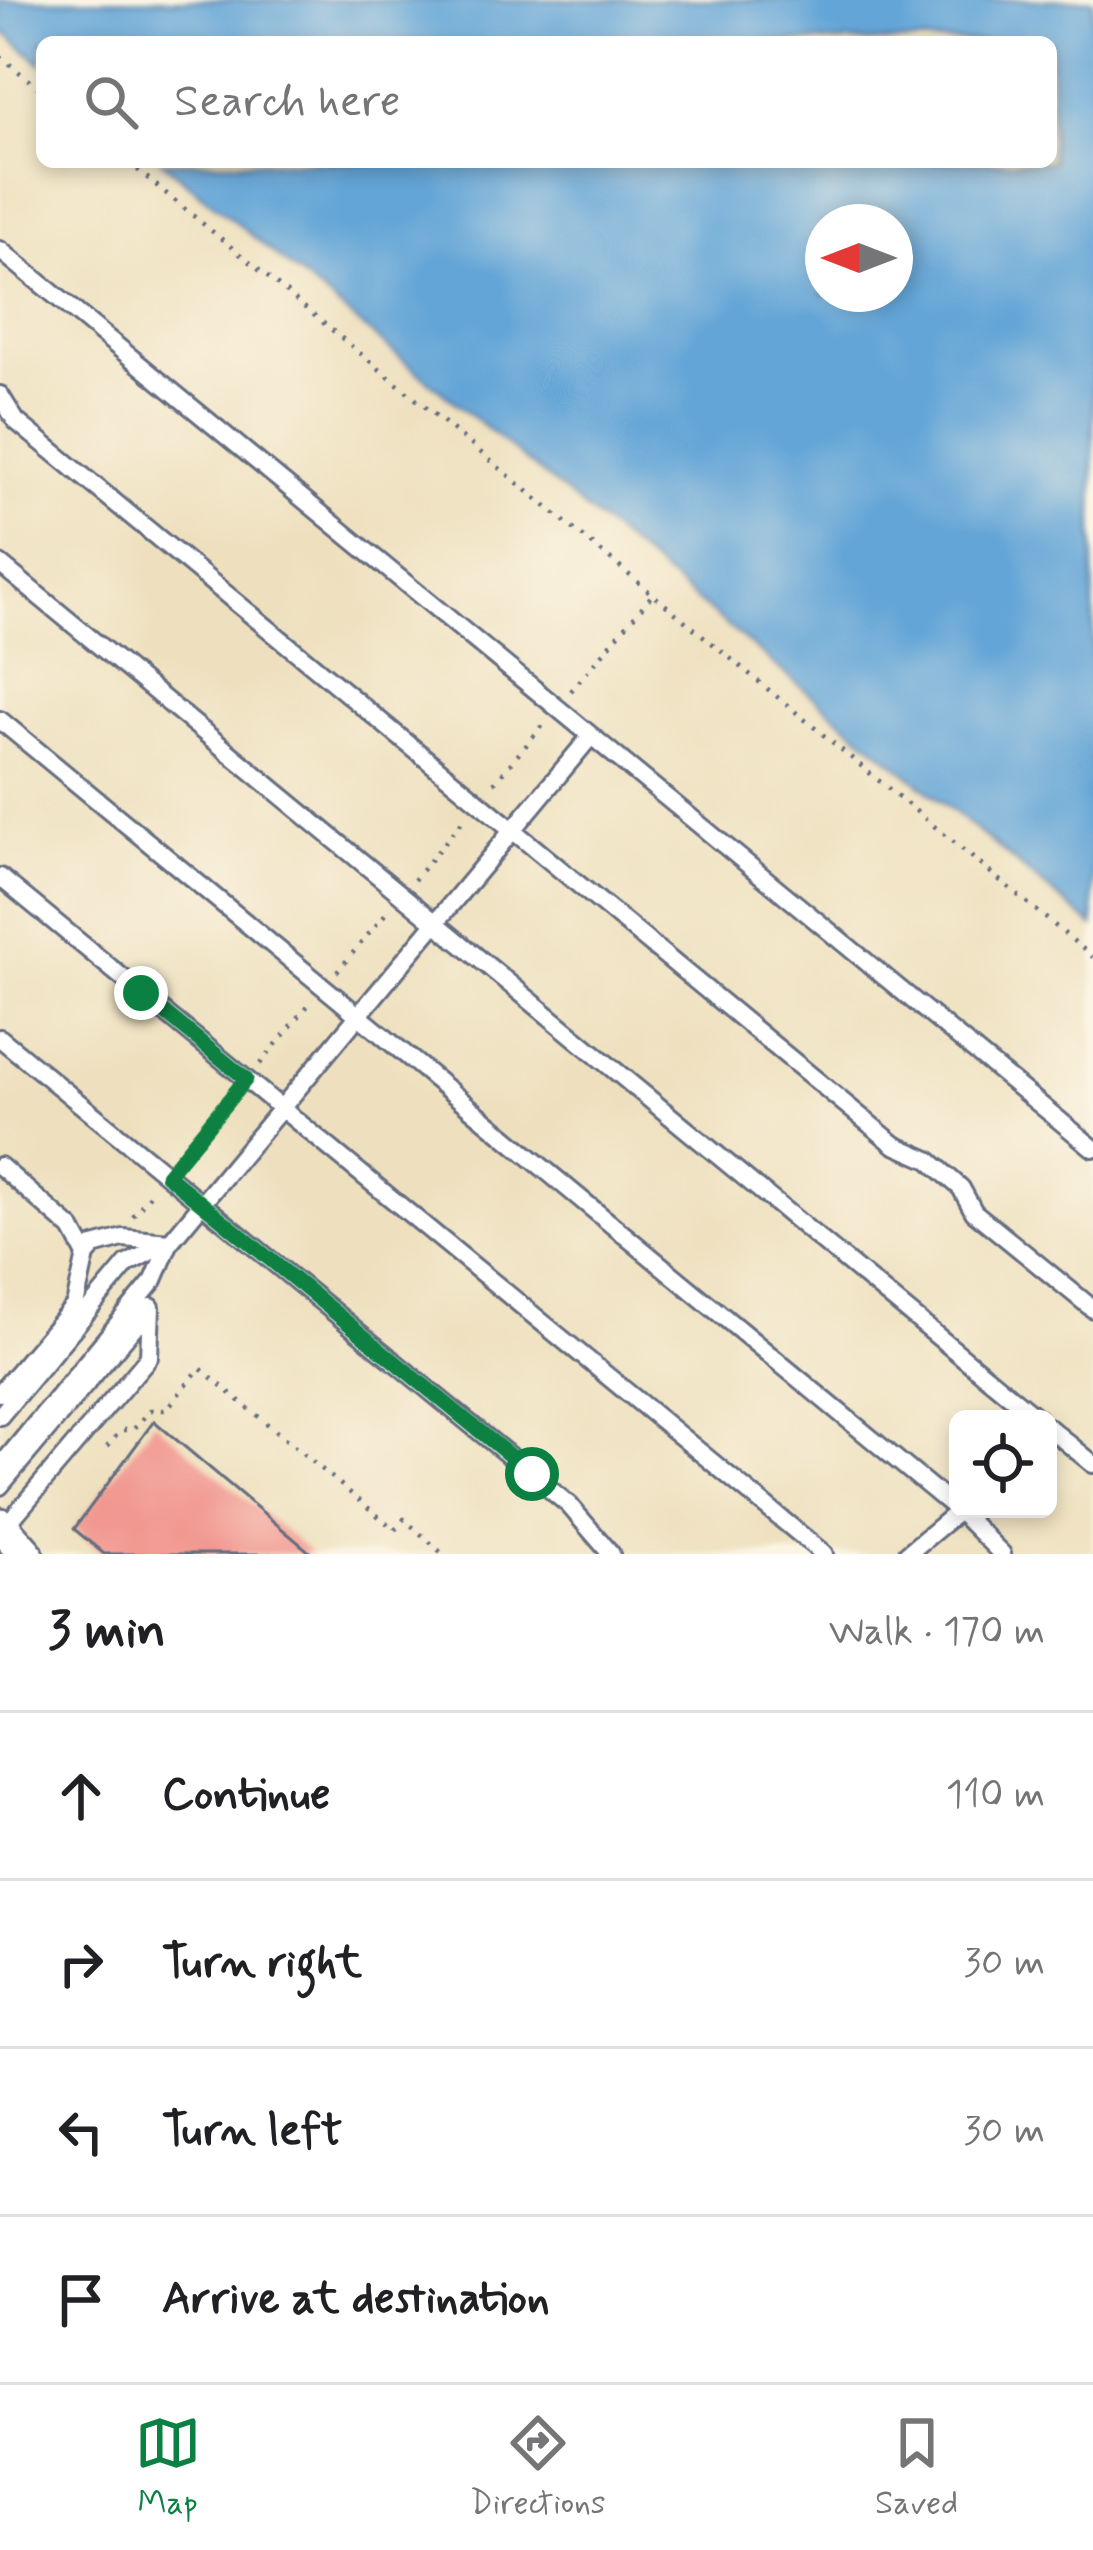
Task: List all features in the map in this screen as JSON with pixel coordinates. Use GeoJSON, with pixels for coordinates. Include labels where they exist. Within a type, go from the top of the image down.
{"type":"FeatureCollection","features":[{"type":"Feature","properties":{"kind":"street"},"geometry":{"type":"LineString","coordinates":[[2,1527],[26,1554]]}},
{"type":"Feature","properties":{"kind":"lane"},"geometry":{"type":"LineString","coordinates":[[0,250],[1093,1148]]}},
{"type":"Feature","properties":{"kind":"lane"},"geometry":{"type":"LineString","coordinates":[[0,395],[16,421],[895,1145],[929,1160],[961,1187],[974,1212],[1093,1309]]}},
{"type":"Feature","properties":{"kind":"lane"},"geometry":{"type":"LineString","coordinates":[[0,564],[1027,1410]]}},
{"type":"Feature","properties":{"kind":"lane"},"geometry":{"type":"LineString","coordinates":[[0,720],[949,1501]]}},
{"type":"Feature","properties":{"kind":"lane"},"geometry":{"type":"LineString","coordinates":[[2,1527],[149,1357],[154,1280],[170,1242],[591,736]]}},
{"type":"Feature","properties":{"kind":"lane"},"geometry":{"type":"LineString","coordinates":[[0,877],[824,1554]]}},
{"type":"Feature","properties":{"kind":"lane"},"geometry":{"type":"LineString","coordinates":[[0,1038],[569,1504],[611,1554]]}},
{"type":"Feature","properties":{"kind":"lane"},"geometry":{"type":"LineString","coordinates":[[0,1166],[72,1229],[86,1255]]}},
{"type":"Feature","properties":{"kind":"lane"},"geometry":{"type":"LineString","coordinates":[[0,1393],[75,1305],[86,1255],[94,1246],[123,1238],[170,1242]]}},
{"type":"Feature","properties":{"kind":"lane"},"geometry":{"type":"LineString","coordinates":[[0,1416],[127,1264],[170,1242]]}},
{"type":"Feature","properties":{"kind":"lane"},"geometry":{"type":"LineString","coordinates":[[0,1466],[154,1280]]}},
{"type":"Feature","properties":{"kind":"lane"},"geometry":{"type":"LineString","coordinates":[[0,1486],[151,1307]]}},
{"type":"Feature","properties":{"kind":"lane"},"geometry":{"type":"LineString","coordinates":[[1057,1434],[1093,1464]]}},
{"type":"Feature","properties":{"kind":"lane"},"geometry":{"type":"LineString","coordinates":[[907,1554],[950,1518]]}},
{"type":"Feature","properties":{"kind":"lane"},"geometry":{"type":"LineString","coordinates":[[968,1518],[1002,1554]]}},
{"type":"Feature","properties":{"kind":"path"},"geometry":{"type":"LineString","coordinates":[[0,56],[36,86]]}},
{"type":"Feature","properties":{"kind":"path"},"geometry":{"type":"LineString","coordinates":[[135,168],[1093,957]]}},
{"type":"Feature","properties":{"kind":"path"},"geometry":{"type":"LineString","coordinates":[[125,1225],[652,594]]}},
{"type":"Feature","properties":{"kind":"path"},"geometry":{"type":"LineString","coordinates":[[107,1447],[121,1430],[133,1430],[150,1411],[166,1410],[200,1368],[394,1530],[404,1519],[443,1554]]}},
{"type":"Feature","properties":{"kind":"water"},"geometry":{"type":"Polygon","coordinates":[[[0,0],[1093,0],[1093,926],[169,168],[1057,168],[1057,36],[36,36],[36,59],[0,29],[0,0]]]}},
{"type":"Feature","properties":{"kind":"building"},"geometry":{"type":"Polygon","coordinates":[[[154,1421],[312,1554],[104,1554],[74,1529],[154,1421]]]}},
{"type":"Feature","properties":{"kind":"route"},"geometry":{"type":"LineString","coordinates":[[141,993],[246,1079],[167,1175],[532,1474]]}}]}
